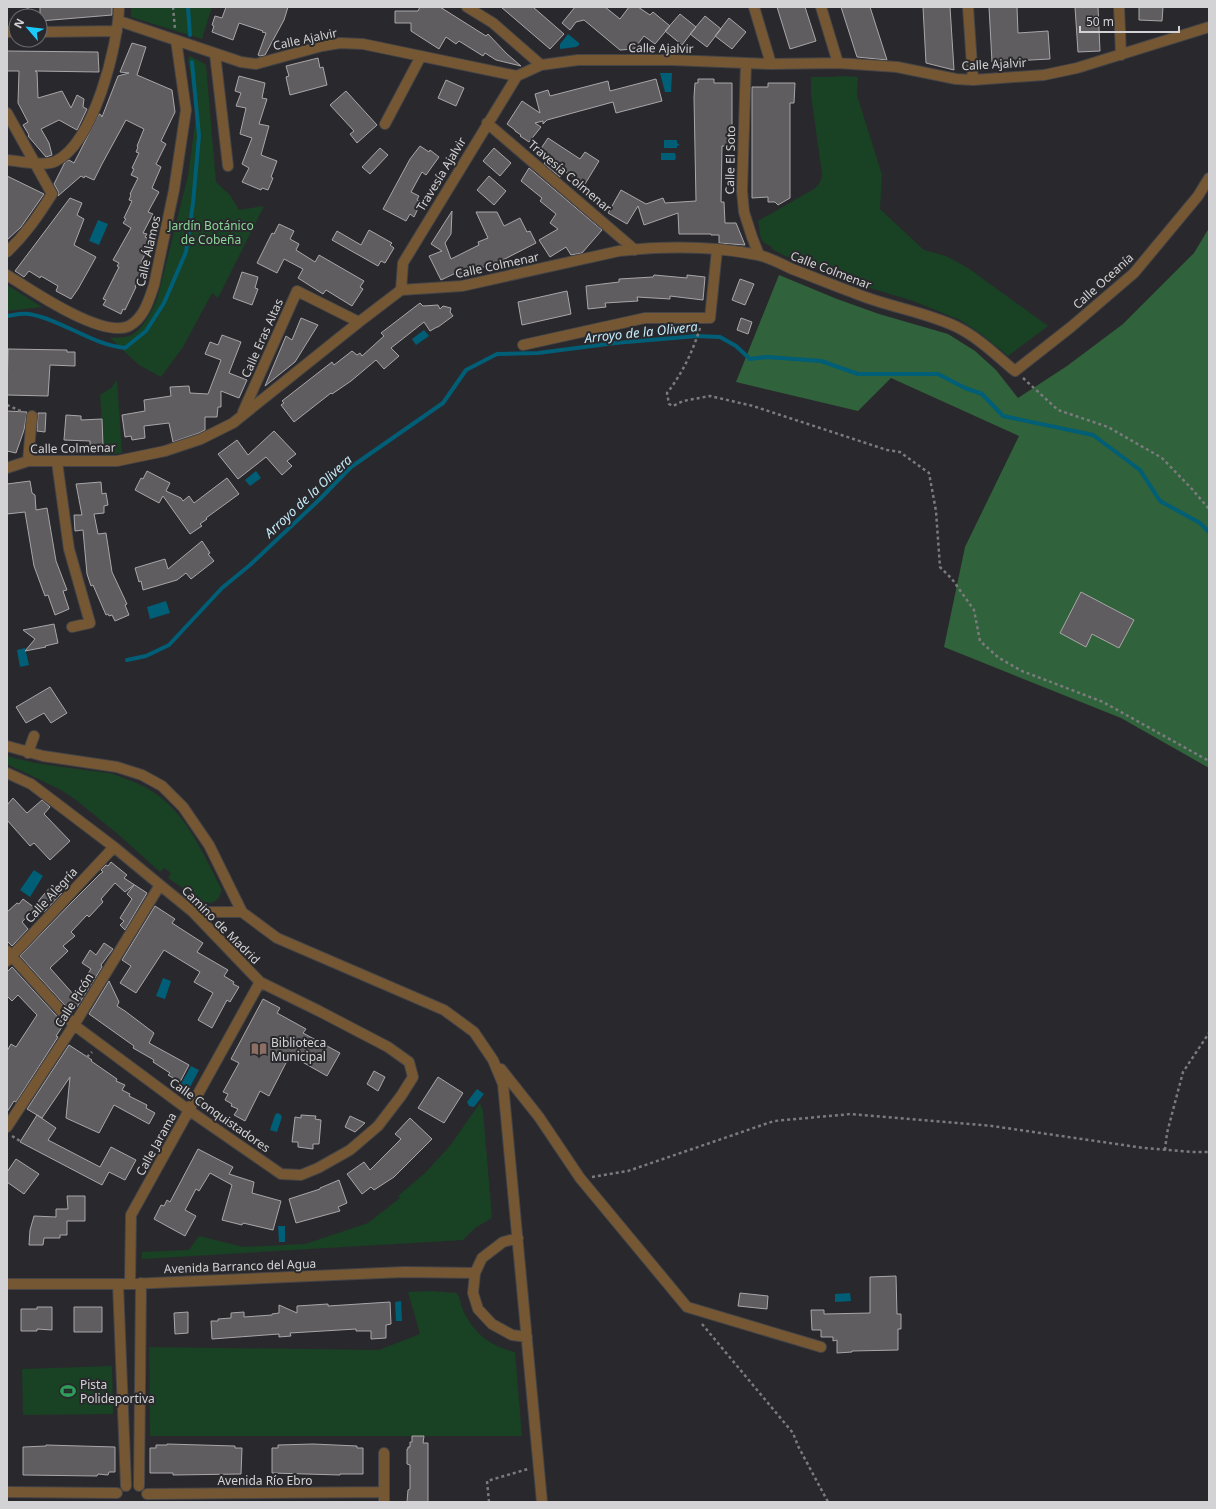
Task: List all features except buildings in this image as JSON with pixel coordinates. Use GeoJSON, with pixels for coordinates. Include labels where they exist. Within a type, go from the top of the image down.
{"type":"FeatureCollection","features":[{"type":"Feature","properties":{"kind":"street"},"geometry":{"type":"LineString","coordinates":[[7,160],[48,163],[57,160],[76,142],[96,104],[106,80],[118,26],[119,7]]}},
{"type":"Feature","properties":{"kind":"street"},"geometry":{"type":"LineString","coordinates":[[467,7],[493,23],[541,64]]}},
{"type":"Feature","properties":{"kind":"street"},"geometry":{"type":"LineString","coordinates":[[754,7],[771,64]]}},
{"type":"Feature","properties":{"kind":"street"},"geometry":{"type":"LineString","coordinates":[[821,7],[838,63]]}},
{"type":"Feature","properties":{"kind":"street"},"geometry":{"type":"LineString","coordinates":[[968,7],[973,80]]}},
{"type":"Feature","properties":{"kind":"street"},"geometry":{"type":"LineString","coordinates":[[1119,7],[1121,55]]}},
{"type":"Feature","properties":{"kind":"street","name":"Calle Ajalvir"},"geometry":{"type":"LineString","coordinates":[[48,31],[118,26],[176,40],[241,62],[256,64],[322,46],[340,43],[363,44],[517,76],[541,64],[586,60],[672,60],[771,64],[838,63],[897,67],[956,79],[973,80],[1049,74],[1077,68],[1209,27]]}},
{"type":"Feature","properties":{"kind":"street","name":"Calle Álamos"},"geometry":{"type":"LineString","coordinates":[[7,276],[76,315],[114,329],[124,328],[133,323],[141,315],[149,300],[154,285],[174,190],[186,110],[176,40]]}},
{"type":"Feature","properties":{"kind":"street"},"geometry":{"type":"LineString","coordinates":[[216,54],[228,166]]}},
{"type":"Feature","properties":{"kind":"street"},"geometry":{"type":"LineString","coordinates":[[385,124],[421,56]]}},
{"type":"Feature","properties":{"kind":"street","name":"Calle El Soto"},"geometry":{"type":"LineString","coordinates":[[746,63],[742,191],[744,212],[759,255]]}},
{"type":"Feature","properties":{"kind":"street","name":"Travesía Ajalvir"},"geometry":{"type":"LineString","coordinates":[[401,290],[403,264],[487,123],[517,76]]}},
{"type":"Feature","properties":{"kind":"street"},"geometry":{"type":"LineString","coordinates":[[7,113],[52,194],[32,226],[7,252]]}},
{"type":"Feature","properties":{"kind":"street","name":"Travesía Colmenar"},"geometry":{"type":"LineString","coordinates":[[487,123],[636,250]]}},
{"type":"Feature","properties":{"kind":"street","name":"Calle Oceanía"},"geometry":{"type":"LineString","coordinates":[[1015,371],[1071,327],[1134,273],[1198,196],[1209,178]]}},
{"type":"Feature","properties":{"kind":"street","name":"Calle Colmenar"},"geometry":{"type":"LineString","coordinates":[[7,468],[28,461],[117,461],[165,451],[202,439],[233,423],[358,322],[401,290],[462,286],[619,252],[636,250],[676,248],[717,250],[759,255],[877,302],[940,320],[958,327],[976,339],[1015,371]]}},
{"type":"Feature","properties":{"kind":"street"},"geometry":{"type":"LineString","coordinates":[[523,345],[645,318],[710,318],[717,250]]}},
{"type":"Feature","properties":{"kind":"street","name":"Calle Eras Altas"},"geometry":{"type":"LineString","coordinates":[[242,415],[297,291],[358,322]]}},
{"type":"Feature","properties":{"kind":"street"},"geometry":{"type":"LineString","coordinates":[[28,461],[32,416]]}},
{"type":"Feature","properties":{"kind":"street"},"geometry":{"type":"LineString","coordinates":[[57,462],[69,548],[90,622],[72,627]]}},
{"type":"Feature","properties":{"kind":"street"},"geometry":{"type":"LineString","coordinates":[[28,753],[34,736]]}},
{"type":"Feature","properties":{"kind":"street"},"geometry":{"type":"LineString","coordinates":[[7,746],[43,756],[117,767],[142,775],[162,786],[183,807],[209,845],[242,912],[277,938],[444,1010],[474,1032],[493,1060],[539,1117],[580,1178],[688,1307],[821,1347]]}},
{"type":"Feature","properties":{"kind":"street","name":"Camino de Madrid"},"geometry":{"type":"LineString","coordinates":[[7,773],[31,784],[114,847],[193,912],[260,982],[319,1010],[368,1036],[388,1047],[409,1062]]}},
{"type":"Feature","properties":{"kind":"street","name":"Calle Alegría"},"geometry":{"type":"LineString","coordinates":[[8,956],[114,847]]}},
{"type":"Feature","properties":{"kind":"street","name":"Calle Picón"},"geometry":{"type":"LineString","coordinates":[[7,1127],[74,1025],[160,885]]}},
{"type":"Feature","properties":{"kind":"street"},"geometry":{"type":"LineString","coordinates":[[193,912],[242,912]]}},
{"type":"Feature","properties":{"kind":"street","name":"Calle Conquistadores"},"geometry":{"type":"LineString","coordinates":[[8,956],[74,1025],[190,1111],[281,1174],[301,1175],[318,1168],[350,1150],[378,1126],[401,1096],[413,1077],[409,1062]]}},
{"type":"Feature","properties":{"kind":"street","name":"Calle Jarama"},"geometry":{"type":"LineString","coordinates":[[130,1284],[131,1215],[190,1111],[260,982]]}},
{"type":"Feature","properties":{"kind":"street"},"geometry":{"type":"LineString","coordinates":[[493,1060],[503,1084],[542,1502]]}},
{"type":"Feature","properties":{"kind":"street"},"geometry":{"type":"LineString","coordinates":[[518,1238],[503,1242],[493,1248],[482,1258],[475,1273],[473,1293],[478,1309],[492,1324],[512,1335],[527,1337]]}},
{"type":"Feature","properties":{"kind":"street","name":"Avenida Barranco del Agua"},"geometry":{"type":"LineString","coordinates":[[7,1284],[130,1284],[404,1272],[475,1273]]}},
{"type":"Feature","properties":{"kind":"street"},"geometry":{"type":"LineString","coordinates":[[141,1283],[139,1486],[148,1498]]}},
{"type":"Feature","properties":{"kind":"street"},"geometry":{"type":"LineString","coordinates":[[118,1284],[126,1486]]}},
{"type":"Feature","properties":{"kind":"street"},"geometry":{"type":"LineString","coordinates":[[384,1453],[384,1497]]}},
{"type":"Feature","properties":{"kind":"street"},"geometry":{"type":"LineString","coordinates":[[7,1492],[116,1498],[126,1486],[139,1486]]}},
{"type":"Feature","properties":{"kind":"street","name":"Avenida Río Ebro"},"geometry":{"type":"LineString","coordinates":[[148,1498],[384,1497]]}},
{"type":"Feature","properties":{"kind":"path"},"geometry":{"type":"LineString","coordinates":[[172,7],[176,40]]}},
{"type":"Feature","properties":{"kind":"path"},"geometry":{"type":"LineString","coordinates":[[702,318],[695,344],[676,381],[667,393],[669,404],[673,406],[683,402],[710,396],[753,406],[887,450],[900,452],[929,473],[936,511],[940,567],[952,579],[974,610],[980,641],[999,658],[1022,672],[1103,702],[1209,761]]}},
{"type":"Feature","properties":{"kind":"path"},"geometry":{"type":"LineString","coordinates":[[1015,371],[1058,410],[1108,427],[1162,458],[1209,508]]}},
{"type":"Feature","properties":{"kind":"path"},"geometry":{"type":"LineString","coordinates":[[7,405],[32,416]]}},
{"type":"Feature","properties":{"kind":"path"},"geometry":{"type":"LineString","coordinates":[[1165,1150],[1167,1133],[1183,1072],[1209,1032]]}},
{"type":"Feature","properties":{"kind":"path"},"geometry":{"type":"LineString","coordinates":[[88,1057],[92,1052]]}},
{"type":"Feature","properties":{"kind":"path"},"geometry":{"type":"LineString","coordinates":[[580,1178],[628,1171],[774,1121],[850,1114],[992,1126],[1144,1148],[1209,1152]]}},
{"type":"Feature","properties":{"kind":"path"},"geometry":{"type":"LineString","coordinates":[[688,1307],[793,1433],[798,1446],[828,1502]]}},
{"type":"Feature","properties":{"kind":"path"},"geometry":{"type":"LineString","coordinates":[[489,1502],[487,1481],[539,1466]]}},
{"type":"Feature","properties":{"kind":"green space"},"geometry":{"type":"Polygon","coordinates":[[[131,7],[212,7],[202,39],[131,17],[131,7]]]}},
{"type":"Feature","properties":{"kind":"green space","name":"Jardín Botánico de Cobeña"},"geometry":{"type":"Polygon","coordinates":[[[190,56],[206,66],[216,182],[230,195],[239,210],[264,206],[218,298],[212,293],[183,347],[161,377],[139,365],[110,338],[127,337],[134,334],[143,325],[154,307],[158,296],[188,176],[195,124],[196,111],[188,59],[190,56]]]}},
{"type":"Feature","properties":{"kind":"green space"},"geometry":{"type":"Polygon","coordinates":[[[811,77],[858,77],[857,95],[882,175],[880,209],[924,250],[946,256],[968,268],[1048,326],[1008,356],[981,334],[960,320],[913,301],[850,282],[821,269],[785,256],[763,242],[760,236],[758,221],[814,189],[820,182],[822,174],[811,95],[811,77]]]}},
{"type":"Feature","properties":{"kind":"green space"},"geometry":{"type":"Polygon","coordinates":[[[1209,228],[1209,768],[1121,718],[944,647],[965,547],[1019,436],[891,378],[858,411],[736,382],[779,275],[837,299],[879,314],[948,334],[975,351],[996,370],[1018,398],[1067,366],[1123,324],[1194,253],[1209,228]]]}},
{"type":"Feature","properties":{"kind":"green space"},"geometry":{"type":"Polygon","coordinates":[[[7,285],[42,307],[7,311],[7,285]]]}},
{"type":"Feature","properties":{"kind":"green space"},"geometry":{"type":"Polygon","coordinates":[[[117,380],[122,453],[104,455],[100,395],[111,388],[117,380]]]}},
{"type":"Feature","properties":{"kind":"green space"},"geometry":{"type":"Polygon","coordinates":[[[7,756],[45,764],[111,773],[145,787],[161,797],[185,824],[204,855],[222,890],[218,899],[212,903],[203,902],[168,878],[171,873],[164,868],[160,872],[119,835],[76,800],[61,790],[7,764],[7,756]]]}},
{"type":"Feature","properties":{"kind":"green space"},"geometry":{"type":"Polygon","coordinates":[[[480,1103],[483,1111],[492,1218],[475,1228],[463,1240],[142,1259],[142,1252],[189,1250],[199,1236],[243,1247],[305,1244],[368,1223],[400,1198],[398,1196],[425,1173],[449,1147],[480,1103]]]}},
{"type":"Feature","properties":{"kind":"green space"},"geometry":{"type":"Polygon","coordinates":[[[430,1291],[456,1293],[459,1296],[462,1308],[467,1318],[472,1326],[484,1338],[498,1347],[515,1352],[522,1436],[150,1436],[149,1347],[379,1350],[420,1334],[408,1292],[430,1291]]]}},
{"type":"Feature","properties":{"kind":"green space","name":"Pista Polideportiva"},"geometry":{"type":"Polygon","coordinates":[[[112,1366],[113,1414],[23,1415],[22,1369],[112,1366]]]}},
{"type":"Feature","properties":{"kind":"water"},"geometry":{"type":"Polygon","coordinates":[[[568,34],[579,43],[579,45],[576,47],[560,49],[560,44],[568,34]]]}},
{"type":"Feature","properties":{"kind":"water"},"geometry":{"type":"Polygon","coordinates":[[[660,73],[672,73],[671,92],[665,92],[660,73]]]}},
{"type":"Feature","properties":{"kind":"water"},"geometry":{"type":"Polygon","coordinates":[[[664,140],[677,140],[677,143],[680,145],[677,146],[677,148],[664,148],[664,140]]]}},
{"type":"Feature","properties":{"kind":"water"},"geometry":{"type":"Polygon","coordinates":[[[661,153],[675,153],[675,160],[661,160],[661,153]]]}},
{"type":"Feature","properties":{"kind":"water"},"geometry":{"type":"Polygon","coordinates":[[[98,220],[108,224],[99,245],[89,241],[98,220]]]}},
{"type":"Feature","properties":{"kind":"water"},"geometry":{"type":"Polygon","coordinates":[[[424,330],[429,336],[416,345],[412,339],[424,330]]]}},
{"type":"Feature","properties":{"kind":"water"},"geometry":{"type":"Polygon","coordinates":[[[256,471],[261,478],[250,486],[245,480],[256,471]]]}},
{"type":"Feature","properties":{"kind":"water"},"geometry":{"type":"Polygon","coordinates":[[[166,601],[170,613],[150,619],[147,607],[166,601]]]}},
{"type":"Feature","properties":{"kind":"water"},"geometry":{"type":"Polygon","coordinates":[[[25,648],[29,665],[20,667],[17,650],[25,648]]]}},
{"type":"Feature","properties":{"kind":"water"},"geometry":{"type":"Polygon","coordinates":[[[34,870],[43,876],[30,897],[20,890],[34,870]]]}},
{"type":"Feature","properties":{"kind":"water"},"geometry":{"type":"Polygon","coordinates":[[[163,978],[171,981],[165,999],[156,996],[163,978]]]}},
{"type":"Feature","properties":{"kind":"water"},"geometry":{"type":"Polygon","coordinates":[[[191,1066],[199,1070],[188,1091],[180,1086],[191,1066]]]}},
{"type":"Feature","properties":{"kind":"water"},"geometry":{"type":"Polygon","coordinates":[[[477,1089],[484,1094],[474,1107],[469,1106],[467,1102],[477,1089]]]}},
{"type":"Feature","properties":{"kind":"water"},"geometry":{"type":"Polygon","coordinates":[[[277,1113],[282,1117],[277,1132],[270,1130],[277,1113]]]}},
{"type":"Feature","properties":{"kind":"water"},"geometry":{"type":"Polygon","coordinates":[[[278,1226],[285,1226],[285,1242],[279,1242],[278,1226]]]}},
{"type":"Feature","properties":{"kind":"water"},"geometry":{"type":"Polygon","coordinates":[[[850,1293],[851,1301],[835,1302],[835,1294],[850,1293]]]}},
{"type":"Feature","properties":{"kind":"water"},"geometry":{"type":"Polygon","coordinates":[[[401,1301],[402,1321],[396,1321],[395,1302],[401,1301]]]}},
{"type":"Feature","properties":{"kind":"waterway"},"geometry":{"type":"LineString","coordinates":[[188,7],[190,35]]}},
{"type":"Feature","properties":{"kind":"waterway"},"geometry":{"type":"LineString","coordinates":[[7,316],[29,314],[41,317],[100,342],[125,348],[146,331],[164,303],[186,252],[193,203],[199,136],[192,62]]}},
{"type":"Feature","properties":{"kind":"waterway","name":"Arroyo de la Olivera"},"geometry":{"type":"LineString","coordinates":[[127,660],[146,656],[169,645],[222,588],[250,565],[320,499],[351,467],[443,403],[466,370],[497,354],[538,353],[615,343],[697,336],[720,337],[736,346],[750,359],[767,357],[821,361],[858,374],[938,374],[965,388],[982,394],[1003,416],[1093,435],[1140,470],[1160,501],[1200,523],[1209,532]]}},
{"type":"Feature","properties":{"kind":"place","name":"Biblioteca Municipal"},"geometry":{"type":"Point","coordinates":[259,1049]}},
{"type":"Feature","properties":{"kind":"place","name":"Pista Polideportiva"},"geometry":{"type":"Point","coordinates":[68,1391]}}]}
